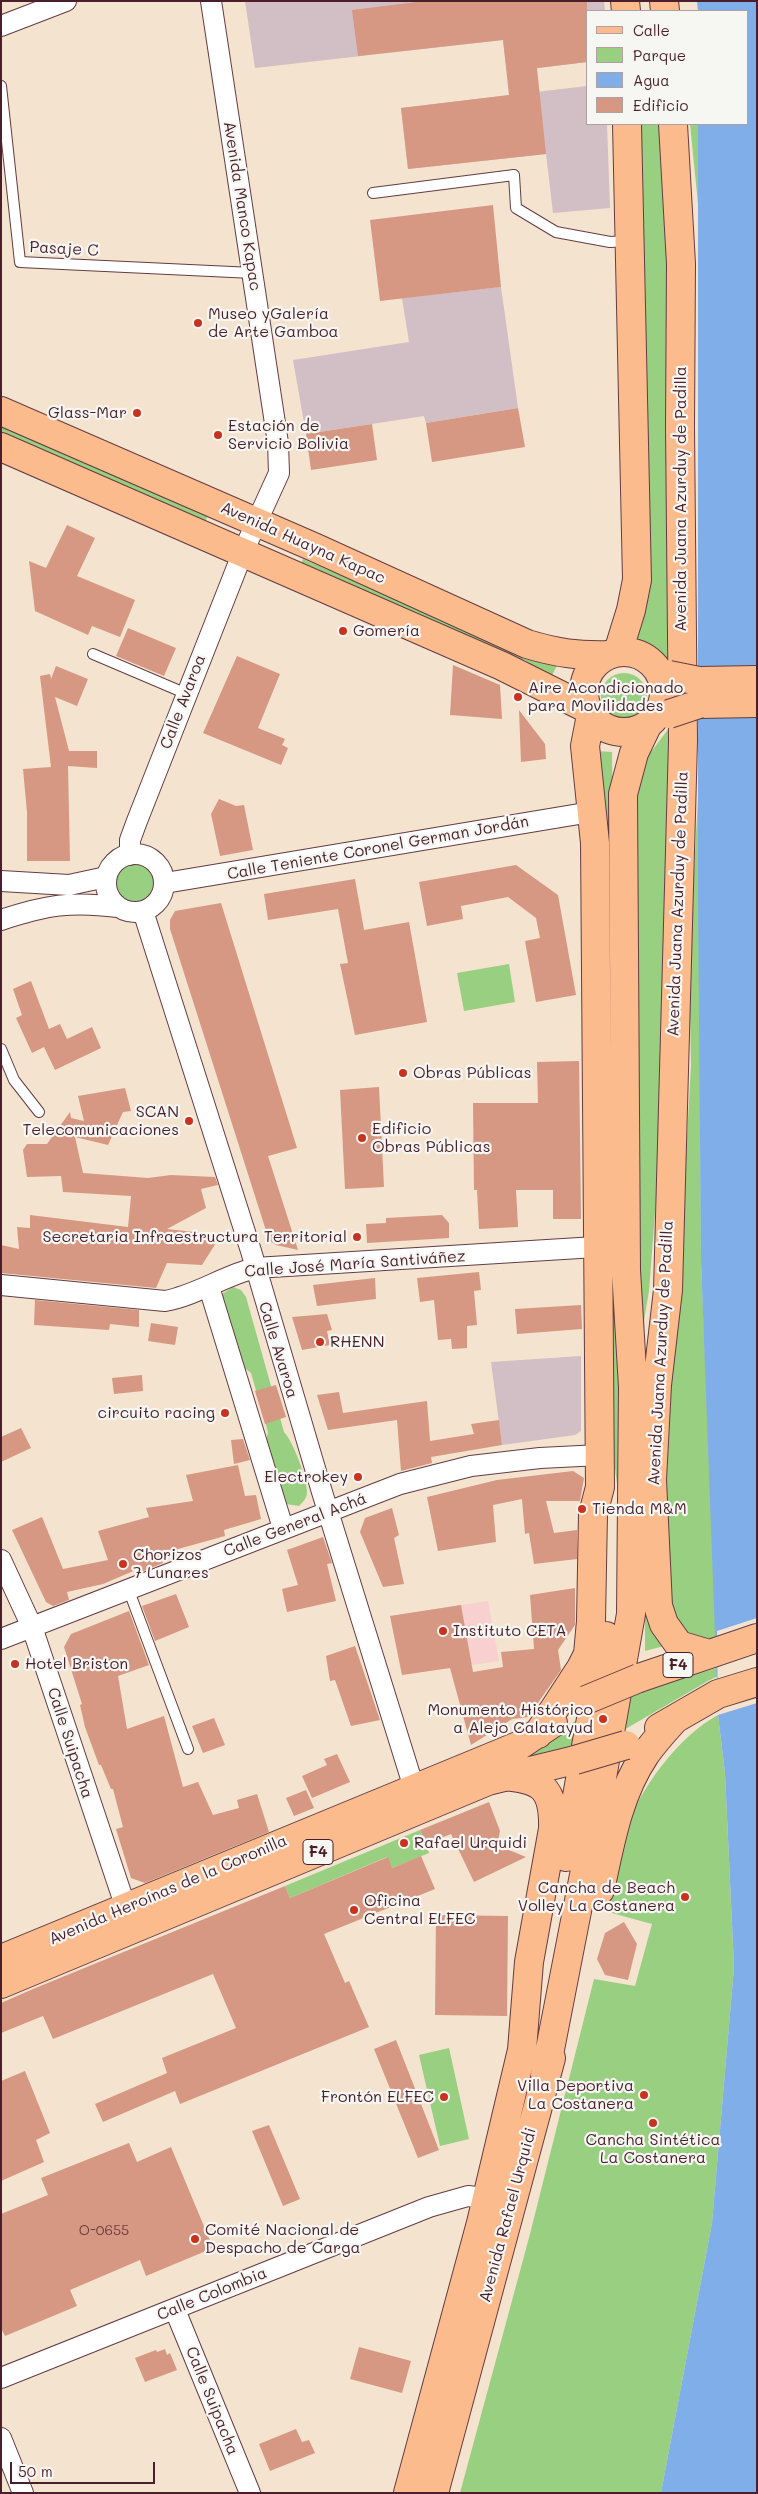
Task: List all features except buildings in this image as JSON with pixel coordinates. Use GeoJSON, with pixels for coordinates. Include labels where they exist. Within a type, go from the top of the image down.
{"type":"FeatureCollection","features":[{"type":"Feature","properties":{"kind":"main road"},"geometry":{"type":"LineString","coordinates":[[614,654],[631,610],[637,580],[627,125]]}},
{"type":"Feature","properties":{"kind":"main road","name":"Avenida Juana Azurduy de Padilla"},"geometry":{"type":"LineString","coordinates":[[673,125],[681,264],[680,426],[683,741],[668,1290],[657,1385],[652,1480],[658,1606],[664,1624],[679,1645],[713,1653]]}},
{"type":"Feature","properties":{"kind":"main road","name":"Avenida Huayna Kapac"},"geometry":{"type":"LineString","coordinates":[[1,411],[256,522],[527,644],[558,653],[581,656],[614,654]]}},
{"type":"Feature","properties":{"kind":"main road","name":"Avenida Huayna Kapac"},"geometry":{"type":"LineString","coordinates":[[1,447],[502,666],[589,712]]}},
{"type":"Feature","properties":{"kind":"main road"},"geometry":{"type":"LineString","coordinates":[[757,680],[699,693],[636,731],[623,733],[611,730],[600,724],[589,712],[584,699],[586,678],[600,660],[614,654],[630,652],[642,656],[661,669],[686,680],[699,693],[757,703]]}},
{"type":"Feature","properties":{"kind":"main road"},"geometry":{"type":"LineString","coordinates":[[545,2075],[589,1852],[629,1630],[632,1548],[633,1387],[628,1337],[626,1246],[623,794],[634,753],[656,720],[659,712],[665,692],[659,671],[661,669]]}},
{"type":"Feature","properties":{"kind":"main road"},"geometry":{"type":"LineString","coordinates":[[538,1734],[588,1654],[591,1621],[592,1514],[600,1487],[595,843],[585,746],[589,712]]}},
{"type":"Feature","properties":{"kind":"main road"},"geometry":{"type":"LineString","coordinates":[[633,1387],[649,1337],[657,1291],[670,1172]]}},
{"type":"Feature","properties":{"kind":"main road"},"geometry":{"type":"LineString","coordinates":[[522,2050],[564,1866],[604,1653],[609,1614],[610,1544],[608,1510],[600,1487]]}},
{"type":"Feature","properties":{"kind":"main road","name":"F4"},"geometry":{"type":"LineString","coordinates":[[713,1653],[757,1638]]}},
{"type":"Feature","properties":{"kind":"main road","name":"Avenida Heroínas de la Coronilla"},"geometry":{"type":"LineString","coordinates":[[1,1984],[129,1918],[414,1788],[496,1755],[538,1734],[586,1700],[639,1678],[713,1653]]}},
{"type":"Feature","properties":{"kind":"main road","name":"Avenida Heroínas de la Coronilla"},"geometry":{"type":"LineString","coordinates":[[1,1959],[129,1918],[502,1776],[575,1760],[626,1745],[718,1694],[757,1682]]}},
{"type":"Feature","properties":{"kind":"main road","name":"Avenida Rafael Urquidi"},"geometry":{"type":"LineString","coordinates":[[408,2493],[499,2200],[578,1987],[618,1813],[633,1775],[645,1755],[674,1720]]}},
{"type":"Feature","properties":{"kind":"main road","name":"Avenida Rafael Urquidi"},"geometry":{"type":"LineString","coordinates":[[434,2493],[499,2200],[522,2050],[528,1962],[553,1829],[554,1813],[546,1789],[536,1782],[524,1778],[502,1776]]}},
{"type":"Feature","properties":{"kind":"street"},"geometry":{"type":"LineString","coordinates":[[1,26],[66,1]]}},
{"type":"Feature","properties":{"kind":"street","name":"Avenida Manco Kapac"},"geometry":{"type":"LineString","coordinates":[[211,1],[278,443],[279,473],[243,552]]}},
{"type":"Feature","properties":{"kind":"street","name":"Calle Avaroa"},"geometry":{"type":"LineString","coordinates":[[130,854],[130,840],[137,821],[243,552]]}},
{"type":"Feature","properties":{"kind":"street","name":"Calle Teniente Coronel German Jordán"},"geometry":{"type":"LineString","coordinates":[[164,884],[592,812]]}},
{"type":"Feature","properties":{"kind":"street"},"geometry":{"type":"LineString","coordinates":[[1,920],[57,904],[83,904],[134,912],[143,911],[158,902],[164,884],[163,875],[154,861],[147,856],[130,854],[115,862],[106,877],[108,894],[118,908]]}},
{"type":"Feature","properties":{"kind":"street"},"geometry":{"type":"LineString","coordinates":[[1,881],[69,885],[106,877]]}},
{"type":"Feature","properties":{"kind":"street","name":"Calle Avaroa"},"geometry":{"type":"LineString","coordinates":[[143,911],[255,1268],[414,1788]]}},
{"type":"Feature","properties":{"kind":"street","name":"Calle José María Santiváñez"},"geometry":{"type":"LineString","coordinates":[[1,1285],[165,1301],[185,1298],[234,1274],[255,1268],[626,1246]]}},
{"type":"Feature","properties":{"kind":"street"},"geometry":{"type":"LineString","coordinates":[[209,1287],[283,1528]]}},
{"type":"Feature","properties":{"kind":"street","name":"Calle General Achá"},"geometry":{"type":"LineString","coordinates":[[1,1639],[400,1484],[471,1466],[540,1458],[600,1455]]}},
{"type":"Feature","properties":{"kind":"street","name":"Calle Suipacha"},"geometry":{"type":"LineString","coordinates":[[1,1560],[32,1627],[129,1918]]}},
{"type":"Feature","properties":{"kind":"street","name":"Calle Colombia"},"geometry":{"type":"LineString","coordinates":[[1,2378],[429,2207],[468,2196],[499,2200]]}},
{"type":"Feature","properties":{"kind":"street","name":"Calle Suipacha"},"geometry":{"type":"LineString","coordinates":[[174,2310],[250,2493]]}},
{"type":"Feature","properties":{"kind":"street"},"geometry":{"type":"LineString","coordinates":[[1,2438],[23,2493]]}},
{"type":"Feature","properties":{"kind":"lane","name":"Pasaje C"},"geometry":{"type":"LineString","coordinates":[[1,86],[20,262],[253,273]]}},
{"type":"Feature","properties":{"kind":"lane"},"geometry":{"type":"LineString","coordinates":[[373,193],[514,174],[516,208],[556,232],[610,242],[629,241]]}},
{"type":"Feature","properties":{"kind":"lane"},"geometry":{"type":"LineString","coordinates":[[93,654],[187,694]]}},
{"type":"Feature","properties":{"kind":"lane"},"geometry":{"type":"LineString","coordinates":[[1,1049],[14,1080],[40,1112]]}},
{"type":"Feature","properties":{"kind":"lane"},"geometry":{"type":"LineString","coordinates":[[128,1590],[188,1749]]}},
{"type":"Feature","properties":{"kind":"shaded area"},"geometry":{"type":"Polygon","coordinates":[[[245,1],[604,1],[605,10],[586,10],[586,62],[507,72],[503,40],[255,68],[245,1]]]}},
{"type":"Feature","properties":{"kind":"shaded area"},"geometry":{"type":"Polygon","coordinates":[[[586,86],[586,125],[607,125],[610,208],[553,213],[546,154],[408,169],[401,108],[586,86]]]}},
{"type":"Feature","properties":{"kind":"shaded area"},"geometry":{"type":"Polygon","coordinates":[[[501,287],[518,408],[426,423],[424,416],[306,434],[293,360],[409,342],[402,298],[501,287]]]}},
{"type":"Feature","properties":{"kind":"shaded area"},"geometry":{"type":"Polygon","coordinates":[[[581,1356],[581,1431],[575,1435],[502,1445],[491,1362],[581,1356]]]}},
{"type":"Feature","properties":{"kind":"shaded area","name":"Instituto CETA"},"geometry":{"type":"Polygon","coordinates":[[[488,1601],[499,1661],[402,1675],[390,1616],[488,1601]]]}},
{"type":"Feature","properties":{"kind":"green space"},"geometry":{"type":"Polygon","coordinates":[[[640,125],[662,125],[668,227],[669,663],[651,650],[631,641],[646,588],[647,395],[640,125]]]}},
{"type":"Feature","properties":{"kind":"green space"},"geometry":{"type":"Polygon","coordinates":[[[690,125],[698,125],[699,268],[698,204],[690,125]]]}},
{"type":"Feature","properties":{"kind":"green space"},"geometry":{"type":"Polygon","coordinates":[[[1,425],[208,515],[205,522],[1,434],[1,425]]]}},
{"type":"Feature","properties":{"kind":"green space"},"geometry":{"type":"Polygon","coordinates":[[[303,559],[529,657],[558,664],[550,679],[526,661],[301,564],[303,559]]]}},
{"type":"Feature","properties":{"kind":"green space"},"geometry":{"type":"Polygon","coordinates":[[[629,673],[641,679],[646,687],[646,705],[641,713],[633,718],[619,719],[607,713],[602,705],[601,691],[607,679],[615,674],[629,673]]]}},
{"type":"Feature","properties":{"kind":"green space"},"geometry":{"type":"Polygon","coordinates":[[[669,728],[657,1186],[649,1291],[641,1338],[635,780],[648,756],[669,728]]]}},
{"type":"Feature","properties":{"kind":"green space"},"geometry":{"type":"Polygon","coordinates":[[[596,751],[612,752],[616,1223],[610,1224],[596,751]]]}},
{"type":"Feature","properties":{"kind":"green space"},"geometry":{"type":"Polygon","coordinates":[[[699,780],[701,1261],[717,1639],[691,1635],[672,1617],[662,1475],[684,1195],[691,1064],[689,964],[699,780]]]}},
{"type":"Feature","properties":{"kind":"green space"},"geometry":{"type":"Polygon","coordinates":[[[135,862],[149,868],[155,882],[149,896],[135,902],[121,896],[115,882],[121,868],[135,862]]]}},
{"type":"Feature","properties":{"kind":"green space"},"geometry":{"type":"Polygon","coordinates":[[[509,964],[515,1002],[464,1011],[457,973],[509,964]]]}},
{"type":"Feature","properties":{"kind":"green space"},"geometry":{"type":"Polygon","coordinates":[[[611,1261],[618,1261],[620,1507],[613,1453],[611,1261]]]}},
{"type":"Feature","properties":{"kind":"green space"},"geometry":{"type":"Polygon","coordinates":[[[233,1287],[241,1290],[246,1297],[284,1432],[291,1443],[302,1470],[307,1494],[299,1506],[286,1504],[265,1447],[268,1432],[251,1373],[237,1362],[222,1294],[233,1287]]]}},
{"type":"Feature","properties":{"kind":"green space"},"geometry":{"type":"Polygon","coordinates":[[[645,1604],[664,1646],[645,1651],[645,1604]]]}},
{"type":"Feature","properties":{"kind":"green space"},"geometry":{"type":"Polygon","coordinates":[[[757,1656],[708,1681],[622,1731],[570,1747],[544,1752],[447,1789],[623,1696],[757,1656]]]}},
{"type":"Feature","properties":{"kind":"green space","name":"Villa Deportiva La Costanera"},"geometry":{"type":"Polygon","coordinates":[[[718,1715],[725,1773],[734,1967],[712,2223],[661,2493],[460,2493],[530,2234],[594,1979],[635,1986],[652,1924],[608,1912],[626,1829],[641,1797],[663,1764],[690,1735],[718,1715]]]}},
{"type":"Feature","properties":{"kind":"green space"},"geometry":{"type":"Polygon","coordinates":[[[420,1830],[429,1853],[392,1868],[387,1857],[290,1898],[285,1886],[420,1830]]]}},
{"type":"Feature","properties":{"kind":"green space","name":"Frontón ELFEC"},"geometry":{"type":"Polygon","coordinates":[[[449,2048],[469,2139],[440,2146],[419,2055],[449,2048]]]}},
{"type":"Feature","properties":{"kind":"water"},"geometry":{"type":"Polygon","coordinates":[[[697,1],[757,1],[757,2493],[661,2493],[712,2223],[734,1967],[725,1773],[718,1715],[701,1261],[698,897],[698,125],[748,125],[748,10],[698,10],[697,1]]]}},
{"type":"Feature","properties":{"kind":"pier"},"geometry":{"type":"Polygon","coordinates":[[[757,1618],[757,1703],[718,1715],[717,1631],[757,1618]]]}},
{"type":"Feature","properties":{"kind":"place","name":"Museo yGalería de Arte Gamboa"},"geometry":{"type":"Point","coordinates":[198,323]}},
{"type":"Feature","properties":{"kind":"place","name":"Glass-Mar"},"geometry":{"type":"Point","coordinates":[137,413]}},
{"type":"Feature","properties":{"kind":"place","name":"Estación de Servicio Bolivia"},"geometry":{"type":"Point","coordinates":[218,435]}},
{"type":"Feature","properties":{"kind":"place","name":"Gomería"},"geometry":{"type":"Point","coordinates":[343,631]}},
{"type":"Feature","properties":{"kind":"place","name":"Aire Acondicionado para Movilidades"},"geometry":{"type":"Point","coordinates":[518,697]}},
{"type":"Feature","properties":{"kind":"place","name":"Obras Públicas"},"geometry":{"type":"Point","coordinates":[403,1073]}},
{"type":"Feature","properties":{"kind":"place","name":"SCAN Telecomunicaciones"},"geometry":{"type":"Point","coordinates":[189,1121]}},
{"type":"Feature","properties":{"kind":"place","name":"Edificio Obras Públicas"},"geometry":{"type":"Point","coordinates":[362,1138]}},
{"type":"Feature","properties":{"kind":"place","name":"Secretaria Infraestructura Territorial"},"geometry":{"type":"Point","coordinates":[357,1237]}},
{"type":"Feature","properties":{"kind":"place","name":"RHENN"},"geometry":{"type":"Point","coordinates":[320,1342]}},
{"type":"Feature","properties":{"kind":"place","name":"circuito racing"},"geometry":{"type":"Point","coordinates":[225,1413]}},
{"type":"Feature","properties":{"kind":"place","name":"Electrokey"},"geometry":{"type":"Point","coordinates":[358,1477]}},
{"type":"Feature","properties":{"kind":"place","name":"Tienda M&M"},"geometry":{"type":"Point","coordinates":[582,1509]}},
{"type":"Feature","properties":{"kind":"place","name":"Chorizos 7 Lunares"},"geometry":{"type":"Point","coordinates":[123,1564]}},
{"type":"Feature","properties":{"kind":"place","name":"Instituto CETA"},"geometry":{"type":"Point","coordinates":[443,1631]}},
{"type":"Feature","properties":{"kind":"place","name":"Hotel Briston"},"geometry":{"type":"Point","coordinates":[15,1664]}},
{"type":"Feature","properties":{"kind":"place","name":"Monumento Histórico a Alejo Calatayud"},"geometry":{"type":"Point","coordinates":[603,1719]}},
{"type":"Feature","properties":{"kind":"place","name":"Rafael Urquidi"},"geometry":{"type":"Point","coordinates":[404,1843]}},
{"type":"Feature","properties":{"kind":"place","name":"Cancha de Beach Volley La Costanera"},"geometry":{"type":"Point","coordinates":[685,1897]}},
{"type":"Feature","properties":{"kind":"place","name":"Oficina Central ELFEC"},"geometry":{"type":"Point","coordinates":[354,1910]}},
{"type":"Feature","properties":{"kind":"place","name":"Villa Deportiva La Costanera"},"geometry":{"type":"Point","coordinates":[644,2095]}},
{"type":"Feature","properties":{"kind":"place","name":"Frontón ELFEC"},"geometry":{"type":"Point","coordinates":[444,2097]}},
{"type":"Feature","properties":{"kind":"place","name":"Cancha Sintética La Costanera"},"geometry":{"type":"Point","coordinates":[653,2123]}},
{"type":"Feature","properties":{"kind":"place","name":"Comité Nacional de Despacho de Carga"},"geometry":{"type":"Point","coordinates":[195,2239]}}]}
